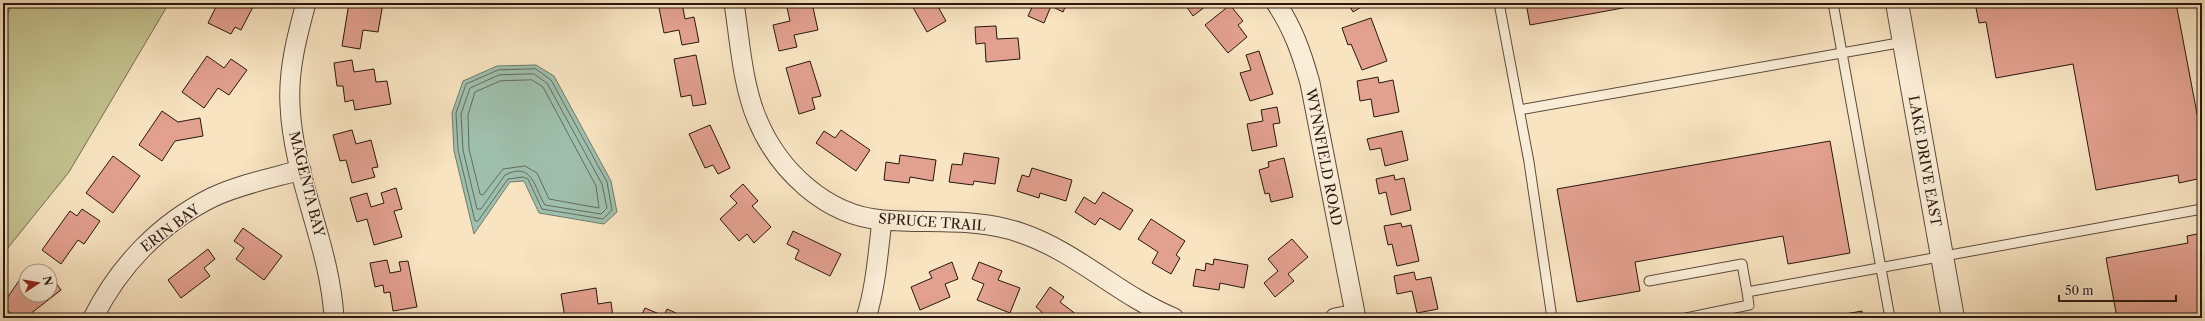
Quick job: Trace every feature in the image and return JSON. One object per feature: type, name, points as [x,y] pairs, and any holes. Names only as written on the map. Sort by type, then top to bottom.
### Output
[{"type":"street","name":"MAGENTA BAY","points":[[306,3],[295,48],[290,91],[294,135],[301,170],[325,255],[333,298],[334,318]]},
{"type":"street","name":"SPRUCE TRAIL","points":[[734,3],[748,88],[756,118],[769,144],[788,169],[808,190],[834,206],[864,217],[882,220],[956,222],[988,225],[1020,232],[1050,245],[1132,298],[1174,318]]},
{"type":"street","name":"WYNNFIELD ROAD","points":[[1276,3],[1285,15],[1300,48],[1310,83],[1355,316]]},
{"type":"street","name":"LAKE DRIVE EAST","points":[[1897,3],[1953,318]]},
{"type":"street","name":"ERIN BAY","points":[[93,318],[106,292],[128,263],[154,237],[182,215],[214,197],[247,184],[301,170]]},
{"type":"street","points":[[866,318],[871,300],[882,220]]},
{"type":"street","points":[[1335,318],[1355,316]]},
{"type":"lane","points":[[1499,3],[1529,162],[1552,318]]},
{"type":"lane","points":[[1833,3],[1890,318]]},
{"type":"lane","points":[[1519,110],[1843,54],[1904,42]]},
{"type":"lane","points":[[1747,292],[1880,269],[2028,240],[2202,209]]},
{"type":"lane","points":[[1649,281],[1742,264],[1749,305],[1686,318]]},
{"type":"green space","points":[[3,3],[169,3],[69,172],[3,254]]},
{"type":"water","points":[[3,3],[12,3],[3,28]]},
{"type":"water","points":[[536,65],[554,76],[611,181],[617,212],[604,224],[539,213],[524,181],[510,182],[474,234],[454,151],[452,113],[463,81],[497,66]]},
{"type":"building","points":[[218,3],[255,3],[241,30],[235,27],[231,34],[208,23]]},
{"type":"building","points":[[349,3],[383,3],[378,32],[363,30],[360,49],[342,46]]},
{"type":"building","points":[[658,3],[682,3],[685,19],[694,17],[699,42],[682,45],[679,30],[664,33]]},
{"type":"building","points":[[786,3],[812,3],[818,30],[794,35],[797,47],[779,51],[773,25],[790,21]]},
{"type":"building","points":[[936,3],[946,21],[927,32],[911,4]]},
{"type":"building","points":[[1034,3],[1067,3],[1063,12],[1051,6],[1044,23],[1028,16]]},
{"type":"building","points":[[1184,3],[1210,3],[1193,16]]},
{"type":"building","points":[[1348,3],[1368,3],[1353,12]]},
{"type":"building","points":[[1526,3],[1650,3],[1530,25]]},
{"type":"building","points":[[1975,3],[2176,3],[2202,140],[2202,178],[2179,183],[2178,175],[2096,190],[2073,64],[1996,78],[1986,22],[1979,23]]},
{"type":"building","points":[[1230,5],[1243,21],[1238,25],[1247,37],[1228,53],[1205,25]]},
{"type":"building","points":[[1371,18],[1387,61],[1362,70],[1351,44],[1348,45],[1342,28]]},
{"type":"building","points":[[996,26],[997,39],[1018,38],[1020,59],[986,62],[985,43],[976,44],[975,27]]},
{"type":"building","points":[[1259,51],[1273,94],[1250,101],[1240,73],[1251,70],[1246,55]]},
{"type":"building","points":[[696,55],[706,104],[693,106],[691,95],[681,97],[674,59]]},
{"type":"building","points":[[207,56],[224,68],[231,59],[247,70],[229,95],[218,88],[204,108],[182,92]]},
{"type":"building","points":[[352,60],[354,72],[374,69],[376,82],[387,81],[391,104],[355,110],[353,100],[345,102],[343,86],[337,86],[334,63]]},
{"type":"building","points":[[810,61],[821,96],[812,98],[815,109],[799,114],[786,68]]},
{"type":"building","points":[[1378,77],[1379,83],[1393,80],[1399,112],[1374,117],[1371,99],[1360,101],[1357,81]]},
{"type":"building","points":[[1277,107],[1280,123],[1273,124],[1277,146],[1252,151],[1247,124],[1263,121],[1261,110]]},
{"type":"building","points":[[162,111],[178,122],[200,118],[203,136],[175,141],[162,161],[139,145]]},
{"type":"building","points":[[710,125],[730,168],[718,174],[713,165],[705,168],[689,134]]},
{"type":"building","points":[[352,130],[356,144],[371,140],[378,167],[372,168],[375,177],[352,183],[346,160],[340,161],[333,135]]},
{"type":"building","points":[[841,130],[870,150],[856,171],[816,143],[824,131],[835,138]]},
{"type":"building","points":[[1402,131],[1408,160],[1385,166],[1381,148],[1370,150],[1367,139]]},
{"type":"building","points":[[1830,141],[1850,253],[1788,264],[1783,236],[1635,262],[1640,291],[1577,302],[1557,189]]},
{"type":"building","points":[[964,153],[999,158],[995,184],[974,181],[973,185],[949,182],[952,164],[962,165]]},
{"type":"building","points":[[900,155],[936,160],[933,181],[910,177],[909,183],[884,180],[886,162],[899,164]]},
{"type":"building","points":[[113,156],[140,176],[113,213],[86,193]]},
{"type":"building","points":[[1284,158],[1293,197],[1271,202],[1269,193],[1265,194],[1259,170],[1269,167],[1268,162]]},
{"type":"building","points":[[1032,168],[1072,180],[1066,201],[1040,193],[1039,198],[1017,191],[1022,175],[1029,177]]},
{"type":"building","points":[[1394,175],[1395,180],[1404,178],[1411,210],[1391,215],[1386,192],[1379,194],[1376,179]]},
{"type":"building","points":[[743,184],[758,201],[752,206],[771,227],[754,243],[747,234],[739,241],[720,219],[737,203],[730,196]]},
{"type":"building","points":[[396,188],[402,209],[394,211],[402,237],[374,245],[367,219],[357,222],[350,198],[367,193],[371,207],[384,203],[381,193]]},
{"type":"building","points":[[1103,192],[1133,210],[1120,230],[1100,218],[1095,225],[1075,212],[1084,197],[1095,204]]},
{"type":"building","points":[[82,209],[100,221],[84,244],[78,240],[61,264],[42,250],[70,211],[77,216]]},
{"type":"building","points":[[1151,219],[1185,241],[1176,255],[1180,258],[1171,274],[1152,263],[1158,252],[1138,239]]},
{"type":"building","points":[[1401,223],[1402,227],[1411,225],[1419,261],[1397,266],[1392,244],[1388,245],[1384,226]]},
{"type":"building","points":[[243,228],[282,256],[264,280],[236,259],[244,248],[234,241]]},
{"type":"building","points":[[793,231],[841,254],[830,276],[795,259],[799,250],[787,244]]},
{"type":"building","points":[[2202,233],[2202,318],[2117,318],[2106,258],[2188,243],[2187,236]]},
{"type":"building","points":[[1292,239],[1308,257],[1288,274],[1294,281],[1275,297],[1264,283],[1278,271],[1268,259]]},
{"type":"building","points":[[208,249],[215,259],[204,268],[210,276],[181,298],[168,280]]},
{"type":"building","points":[[1214,259],[1248,265],[1244,288],[1220,283],[1219,290],[1193,286],[1196,269],[1205,271],[1206,263],[1213,265]]},
{"type":"building","points":[[387,260],[390,273],[401,271],[399,262],[408,261],[417,307],[393,311],[390,292],[384,293],[383,285],[375,287],[370,263]]},
{"type":"building","points":[[952,262],[958,279],[945,284],[950,297],[920,310],[911,287],[932,278],[929,272]]},
{"type":"building","points":[[979,262],[1002,271],[998,280],[1020,288],[1010,313],[977,300],[984,284],[972,279]]},
{"type":"building","points":[[1414,272],[1416,280],[1431,277],[1438,309],[1417,313],[1412,291],[1397,294],[1394,276]]},
{"type":"building","points":[[18,282],[18,303],[44,303],[25,318],[16,318],[3,306]]},
{"type":"building","points":[[1050,287],[1064,297],[1060,302],[1081,318],[1038,318],[1042,312],[1036,307]]},
{"type":"building","points":[[596,288],[598,304],[611,302],[613,318],[590,318],[589,314],[565,318],[561,294]]},
{"type":"building","points":[[645,308],[664,316],[667,309],[676,313],[674,318],[640,318]]},
{"type":"building","points":[[1862,311],[1863,318],[1823,318]]},
{"type":"building","points":[[141,314],[150,318],[140,318]]}]
